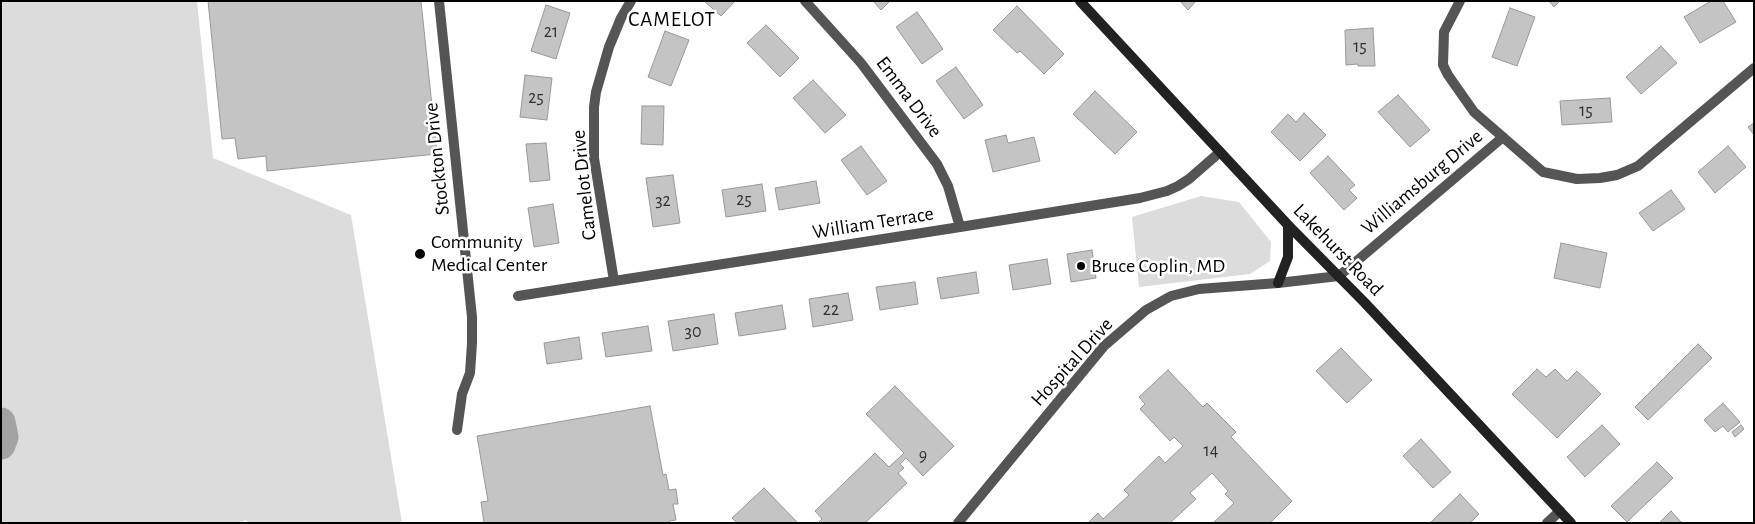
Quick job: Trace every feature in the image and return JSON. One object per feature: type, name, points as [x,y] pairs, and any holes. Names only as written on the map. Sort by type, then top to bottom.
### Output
[{"type":"main road","name":"Lakehurst Road","points":[[1080,1],[1288,226],[1339,276],[1571,523]]},
{"type":"main road","points":[[1278,283],[1288,257],[1288,226]]},
{"type":"street","name":"Stockton Drive","points":[[439,1],[472,317],[470,372],[462,394],[457,430]]},
{"type":"street","name":"Camelot Drive","points":[[614,282],[594,158],[594,107],[596,92],[609,47],[621,18],[631,1]]},
{"type":"street","name":"Emma Drive","points":[[806,1],[866,68],[937,164],[948,186],[960,228]]},
{"type":"street","points":[[1460,1],[1444,32],[1443,65],[1474,112],[1503,137]]},
{"type":"street","name":"Williamsburg Drive","points":[[1339,276],[1503,137],[1543,172],[1577,179],[1618,175],[1638,166],[1754,68]]},
{"type":"street","name":"William Terrace","points":[[518,296],[960,228],[1156,194],[1178,186],[1189,179],[1220,152]]},
{"type":"street","name":"Hospital Drive","points":[[958,523],[1104,346],[1146,310],[1171,296],[1200,289],[1339,276]]},
{"type":"street","points":[[1548,523],[1560,511]]},
{"type":"shaded area","points":[[1,1],[197,1],[213,158],[351,215],[402,523],[249,523],[245,520],[241,523],[1,523]]},
{"type":"shaded area","points":[[1201,196],[1239,202],[1271,242],[1270,261],[1250,274],[1139,287],[1132,217]]},
{"type":"building","points":[[208,1],[421,1],[437,154],[267,171],[266,156],[238,159],[235,138],[222,139]]},
{"type":"building","points":[[704,1],[735,1],[721,16]]},
{"type":"building","points":[[873,1],[890,1],[881,10]]},
{"type":"building","points":[[1180,1],[1196,1],[1188,10]]},
{"type":"building","points":[[1549,1],[1560,1],[1554,7]]},
{"type":"building","points":[[1711,1],[1723,1],[1736,22],[1700,43],[1684,17]]},
{"type":"building","points":[[546,5],[570,13],[556,59],[531,51]]},
{"type":"building","points":[[1017,6],[1064,54],[1044,74],[1020,51],[1017,53],[993,30]]},
{"type":"building","points":[[1510,8],[1535,17],[1517,66],[1492,57]]},
{"type":"building","points":[[917,12],[943,49],[922,64],[896,27]]},
{"type":"building","points":[[766,25],[799,58],[780,77],[747,43]]},
{"type":"building","points":[[1373,28],[1375,66],[1346,65],[1345,30]]},
{"type":"building","points":[[665,31],[689,40],[671,86],[648,77]]},
{"type":"building","points":[[1661,46],[1677,63],[1641,94],[1626,77]]},
{"type":"building","points":[[956,67],[983,105],[964,119],[936,81]]},
{"type":"building","points":[[525,75],[552,78],[547,120],[520,117]]},
{"type":"building","points":[[813,80],[846,115],[825,133],[793,98]]},
{"type":"building","points":[[1095,91],[1137,132],[1115,154],[1073,114]]},
{"type":"building","points":[[1398,95],[1430,130],[1410,147],[1378,112]]},
{"type":"building","points":[[1610,98],[1612,122],[1562,125],[1560,101]]},
{"type":"building","points":[[642,106],[664,106],[663,145],[641,144]]},
{"type":"building","points":[[1304,113],[1326,135],[1300,161],[1271,132],[1288,114],[1296,122]]},
{"type":"building","points":[[1754,123],[1754,135],[1748,127]]},
{"type":"building","points":[[1006,135],[1008,143],[1034,137],[1040,161],[993,172],[985,140]]},
{"type":"building","points":[[546,143],[550,180],[530,182],[526,144]]},
{"type":"building","points":[[861,146],[887,181],[867,195],[841,160]]},
{"type":"building","points":[[1728,146],[1746,167],[1715,193],[1698,172]]},
{"type":"building","points":[[1328,156],[1355,185],[1349,190],[1357,198],[1344,210],[1310,173]]},
{"type":"building","points":[[673,175],[680,223],[653,227],[646,178]]},
{"type":"building","points":[[816,181],[820,203],[779,210],[775,188]]},
{"type":"building","points":[[762,184],[766,211],[726,217],[722,190]]},
{"type":"building","points":[[1671,190],[1685,209],[1653,231],[1639,213]]},
{"type":"building","points":[[553,204],[559,243],[534,247],[528,208]]},
{"type":"building","points":[[1561,243],[1607,253],[1600,288],[1554,278]]},
{"type":"building","name":"Bruce Coplin, MD","points":[[1092,250],[1096,278],[1071,282],[1067,254]]},
{"type":"building","points":[[1047,259],[1051,284],[1013,290],[1009,265]]},
{"type":"building","points":[[976,272],[979,293],[941,299],[937,278]]},
{"type":"building","points":[[915,282],[918,304],[880,310],[876,287]]},
{"type":"building","points":[[848,293],[853,320],[813,327],[809,299]]},
{"type":"building","points":[[782,305],[786,329],[739,336],[735,313]]},
{"type":"building","points":[[714,314],[718,344],[673,351],[668,321]]},
{"type":"building","points":[[648,326],[652,351],[606,357],[602,333]]},
{"type":"building","points":[[579,337],[582,359],[547,364],[544,343]]},
{"type":"building","points":[[1698,344],[1712,358],[1648,420],[1635,407]]},
{"type":"building","points":[[1341,348],[1372,380],[1347,403],[1316,371]]},
{"type":"building","points":[[1537,369],[1546,377],[1555,369],[1567,381],[1577,371],[1601,394],[1557,438],[1512,394]]},
{"type":"building","points":[[1168,370],[1203,407],[1207,403],[1236,432],[1231,437],[1292,501],[1270,523],[1213,523],[1234,503],[1225,494],[1228,491],[1212,473],[1190,493],[1196,499],[1170,523],[1088,523],[1098,513],[1103,519],[1129,495],[1124,490],[1159,456],[1165,463],[1183,446],[1174,437],[1170,441],[1140,409],[1145,404],[1139,397]]},
{"type":"building","points":[[895,386],[954,446],[923,476],[906,458],[900,464],[904,468],[898,473],[907,483],[865,523],[818,523],[822,519],[815,511],[875,453],[889,467],[904,453],[866,414]]},
{"type":"building","points":[[1723,403],[1740,422],[1728,432],[1723,426],[1715,432],[1704,420]]},
{"type":"building","points":[[650,406],[663,475],[666,474],[669,490],[676,489],[678,504],[673,504],[676,520],[669,521],[670,523],[484,523],[481,502],[488,501],[477,436]]},
{"type":"building","points":[[1602,425],[1620,444],[1585,477],[1567,457]]},
{"type":"building","points":[[1741,425],[1744,429],[1735,437],[1732,432]]},
{"type":"building","points":[[1421,439],[1451,472],[1433,488],[1403,456]]},
{"type":"building","points":[[1657,462],[1673,478],[1627,522],[1611,506]]},
{"type":"building","points":[[764,488],[798,523],[737,523],[732,518]]},
{"type":"building","points":[[1460,494],[1479,514],[1470,523],[1430,523]]},
{"type":"building","points":[[1671,511],[1682,523],[1659,523]]},
{"type":"waterway","points":[[1,422],[4,437],[1,445]]},
{"type":"place","name":"Community Medical Center","points":[[420,254]]},
{"type":"place","name":"Bruce Coplin, MD","points":[[1081,266]]},
{"type":"district","name":"CAMELOT","points":[[672,20]]}]
